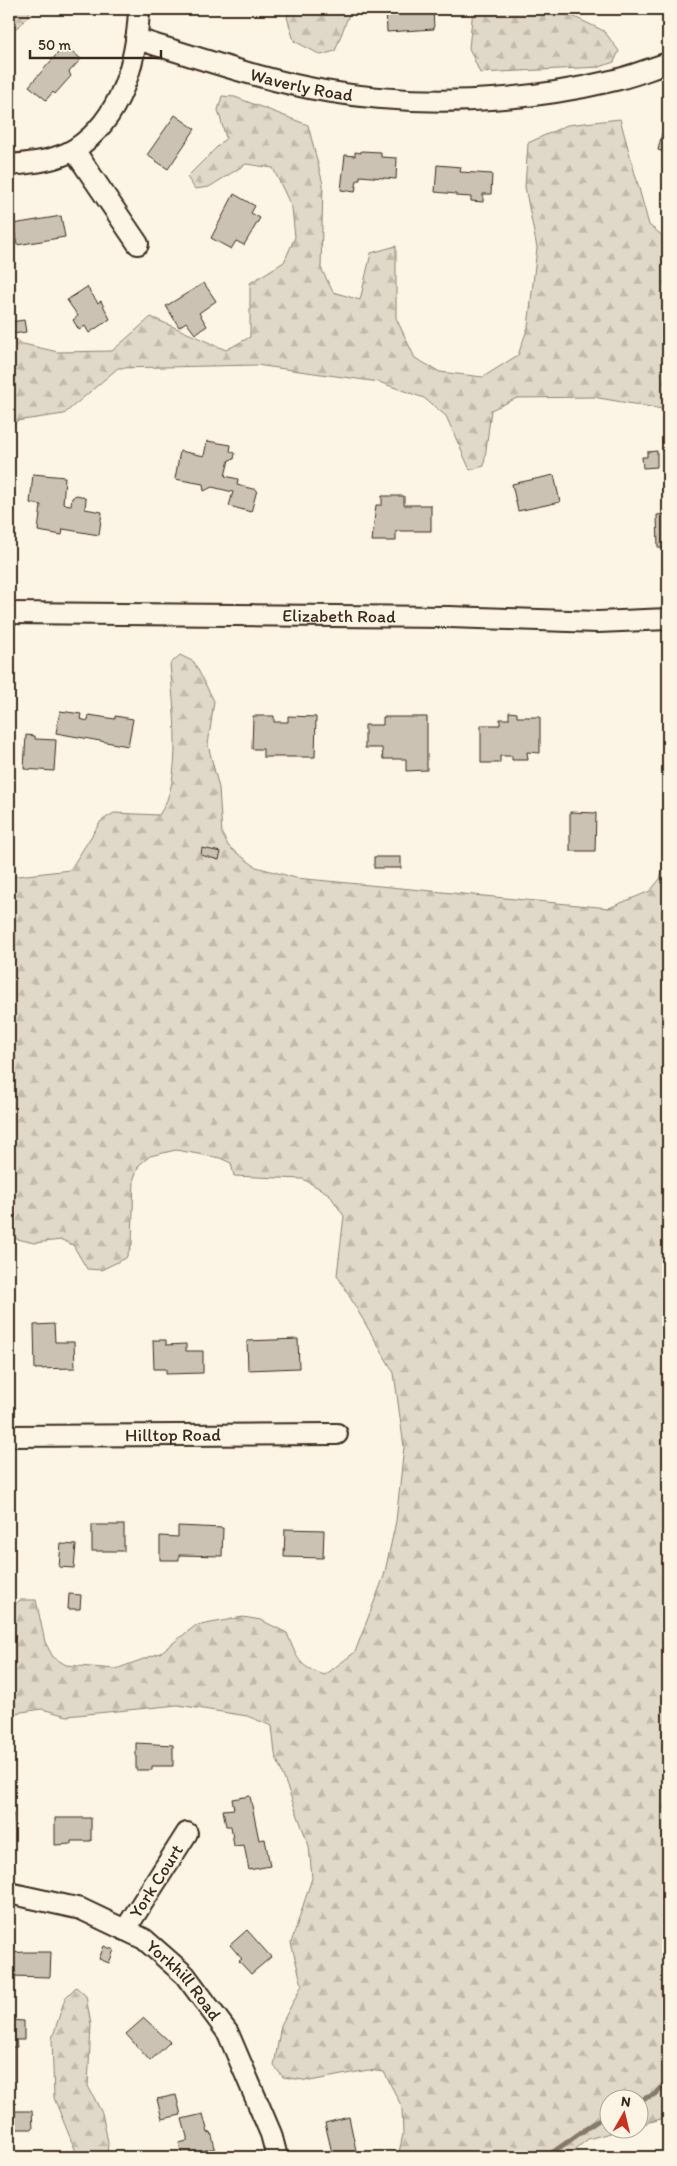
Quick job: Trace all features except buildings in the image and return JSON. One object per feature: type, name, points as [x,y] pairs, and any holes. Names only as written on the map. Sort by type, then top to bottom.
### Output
[{"type":"street","points":[[9,165],[38,162],[74,150],[100,129],[121,94],[133,61],[139,9]]},
{"type":"street","name":"Waverly Road","points":[[136,39],[268,78],[324,91],[381,97],[439,100],[523,96],[611,81],[668,63]]},
{"type":"street","points":[[74,150],[138,244]]},
{"type":"street","name":"Elizabeth Road","points":[[9,613],[449,617],[598,622],[668,620]]},
{"type":"street","name":"Hilltop Road","points":[[9,1436],[337,1434]]},
{"type":"street","name":"York Court","points":[[125,1930],[187,1833]]},
{"type":"street","name":"Yorkhill Road","points":[[9,1893],[82,1909],[144,1939],[185,1975],[228,2033],[271,2134],[277,2157]]},
{"type":"green space","points":[[9,9],[31,9],[23,23],[9,31]]},
{"type":"green space","points":[[290,9],[351,9],[335,51],[321,55],[294,41],[287,17]]},
{"type":"green space","points":[[473,9],[565,9],[568,14],[604,31],[619,51],[614,62],[600,67],[480,73],[469,48]]},
{"type":"green space","points":[[222,96],[235,97],[308,125],[323,184],[321,268],[333,292],[360,300],[371,253],[396,246],[396,318],[415,358],[440,372],[483,377],[518,355],[528,327],[537,248],[525,187],[528,143],[567,125],[620,119],[649,225],[668,240],[668,410],[593,397],[517,398],[491,410],[484,466],[470,470],[446,416],[424,398],[379,382],[256,365],[118,368],[64,414],[16,421],[9,438],[9,332],[19,343],[58,352],[112,351],[151,317],[226,350],[250,337],[250,283],[284,262],[295,237],[292,208],[273,168],[246,164],[209,187],[195,189],[187,177],[226,138],[218,110]]},
{"type":"green space","points":[[180,655],[194,662],[214,701],[208,745],[219,788],[222,834],[229,847],[256,867],[296,878],[609,908],[650,891],[660,879],[668,849],[668,2117],[650,2122],[650,2088],[600,2088],[600,2136],[588,2139],[566,2157],[398,2157],[403,2134],[402,2107],[384,2072],[368,2070],[310,2081],[283,2077],[274,2066],[281,2025],[302,1985],[291,1943],[312,1878],[309,1846],[275,1754],[272,1726],[247,1716],[178,1705],[67,1716],[42,1709],[15,1713],[9,1718],[9,1610],[20,1600],[36,1600],[45,1642],[53,1657],[66,1665],[116,1669],[160,1653],[195,1626],[243,1617],[261,1620],[287,1633],[296,1655],[304,1665],[325,1675],[355,1652],[384,1576],[396,1521],[404,1447],[394,1373],[337,1275],[344,1216],[329,1194],[303,1179],[234,1176],[231,1163],[220,1158],[176,1150],[150,1156],[139,1165],[134,1178],[132,1244],[126,1258],[101,1270],[87,1269],[73,1245],[62,1240],[34,1243],[9,1237],[9,877],[70,870],[101,821],[114,813],[159,815],[167,800],[172,783],[174,763],[175,742],[170,664]]},
{"type":"green space","points":[[76,1987],[86,1996],[91,2025],[88,2086],[102,2113],[108,2142],[107,2157],[78,2157],[54,2098],[52,2039],[65,1998]]},
{"type":"waterway","points":[[665,945],[668,954]]},
{"type":"waterway","points":[[650,2096],[656,2094],[668,2079]]},
{"type":"waterway","points":[[546,2157],[600,2119]]}]
